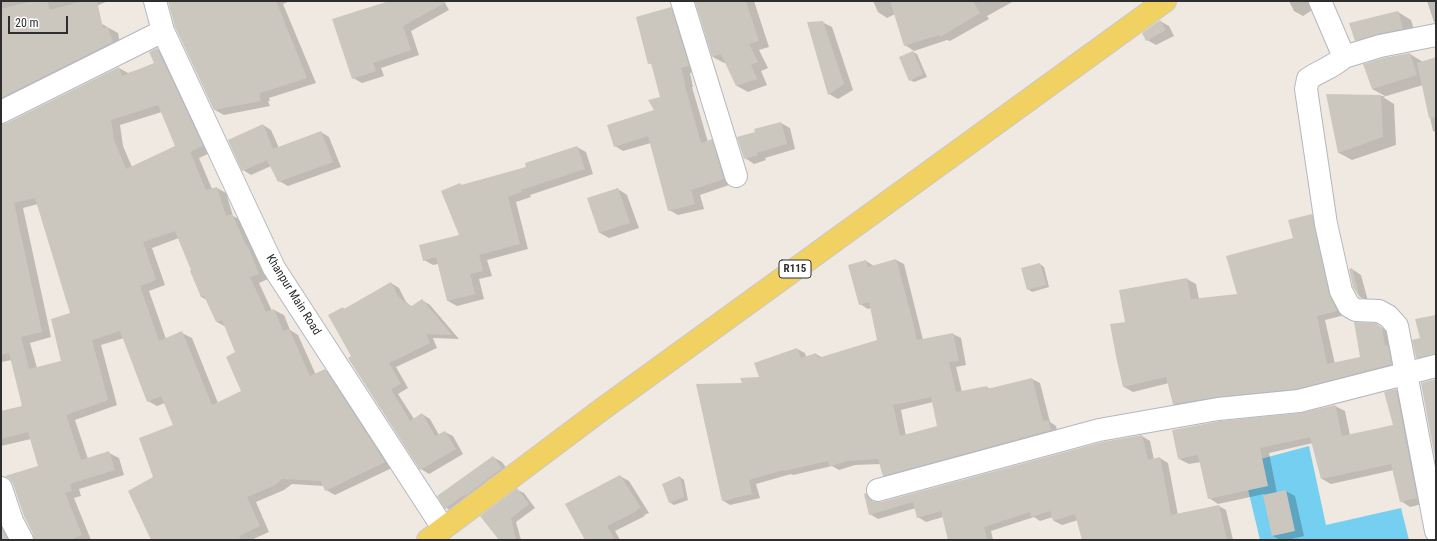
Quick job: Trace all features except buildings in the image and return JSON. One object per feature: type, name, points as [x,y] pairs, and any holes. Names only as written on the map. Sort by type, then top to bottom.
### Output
[{"type":"main road","name":"R115","points":[[436,534],[607,406],[1165,1]]},
{"type":"street","name":"Khanpur Main Road","points":[[155,1],[163,31],[274,268],[436,534]]},
{"type":"street","points":[[682,1],[736,176]]},
{"type":"street","points":[[1320,1],[1344,58]]},
{"type":"street","points":[[1,112],[163,31]]},
{"type":"street","points":[[1436,34],[1380,46],[1344,58],[1335,65],[1318,72],[1308,79],[1306,89],[1326,224],[1341,291],[1349,306],[1356,310],[1379,311],[1388,316],[1397,326],[1436,531]]},
{"type":"street","points":[[878,490],[1099,430],[1218,409],[1299,401],[1436,366]]},
{"type":"street","points":[[1,488],[12,521],[22,540]]},
{"type":"water","points":[[1309,446],[1326,525],[1401,508],[1409,540],[1260,540],[1242,464]]}]
